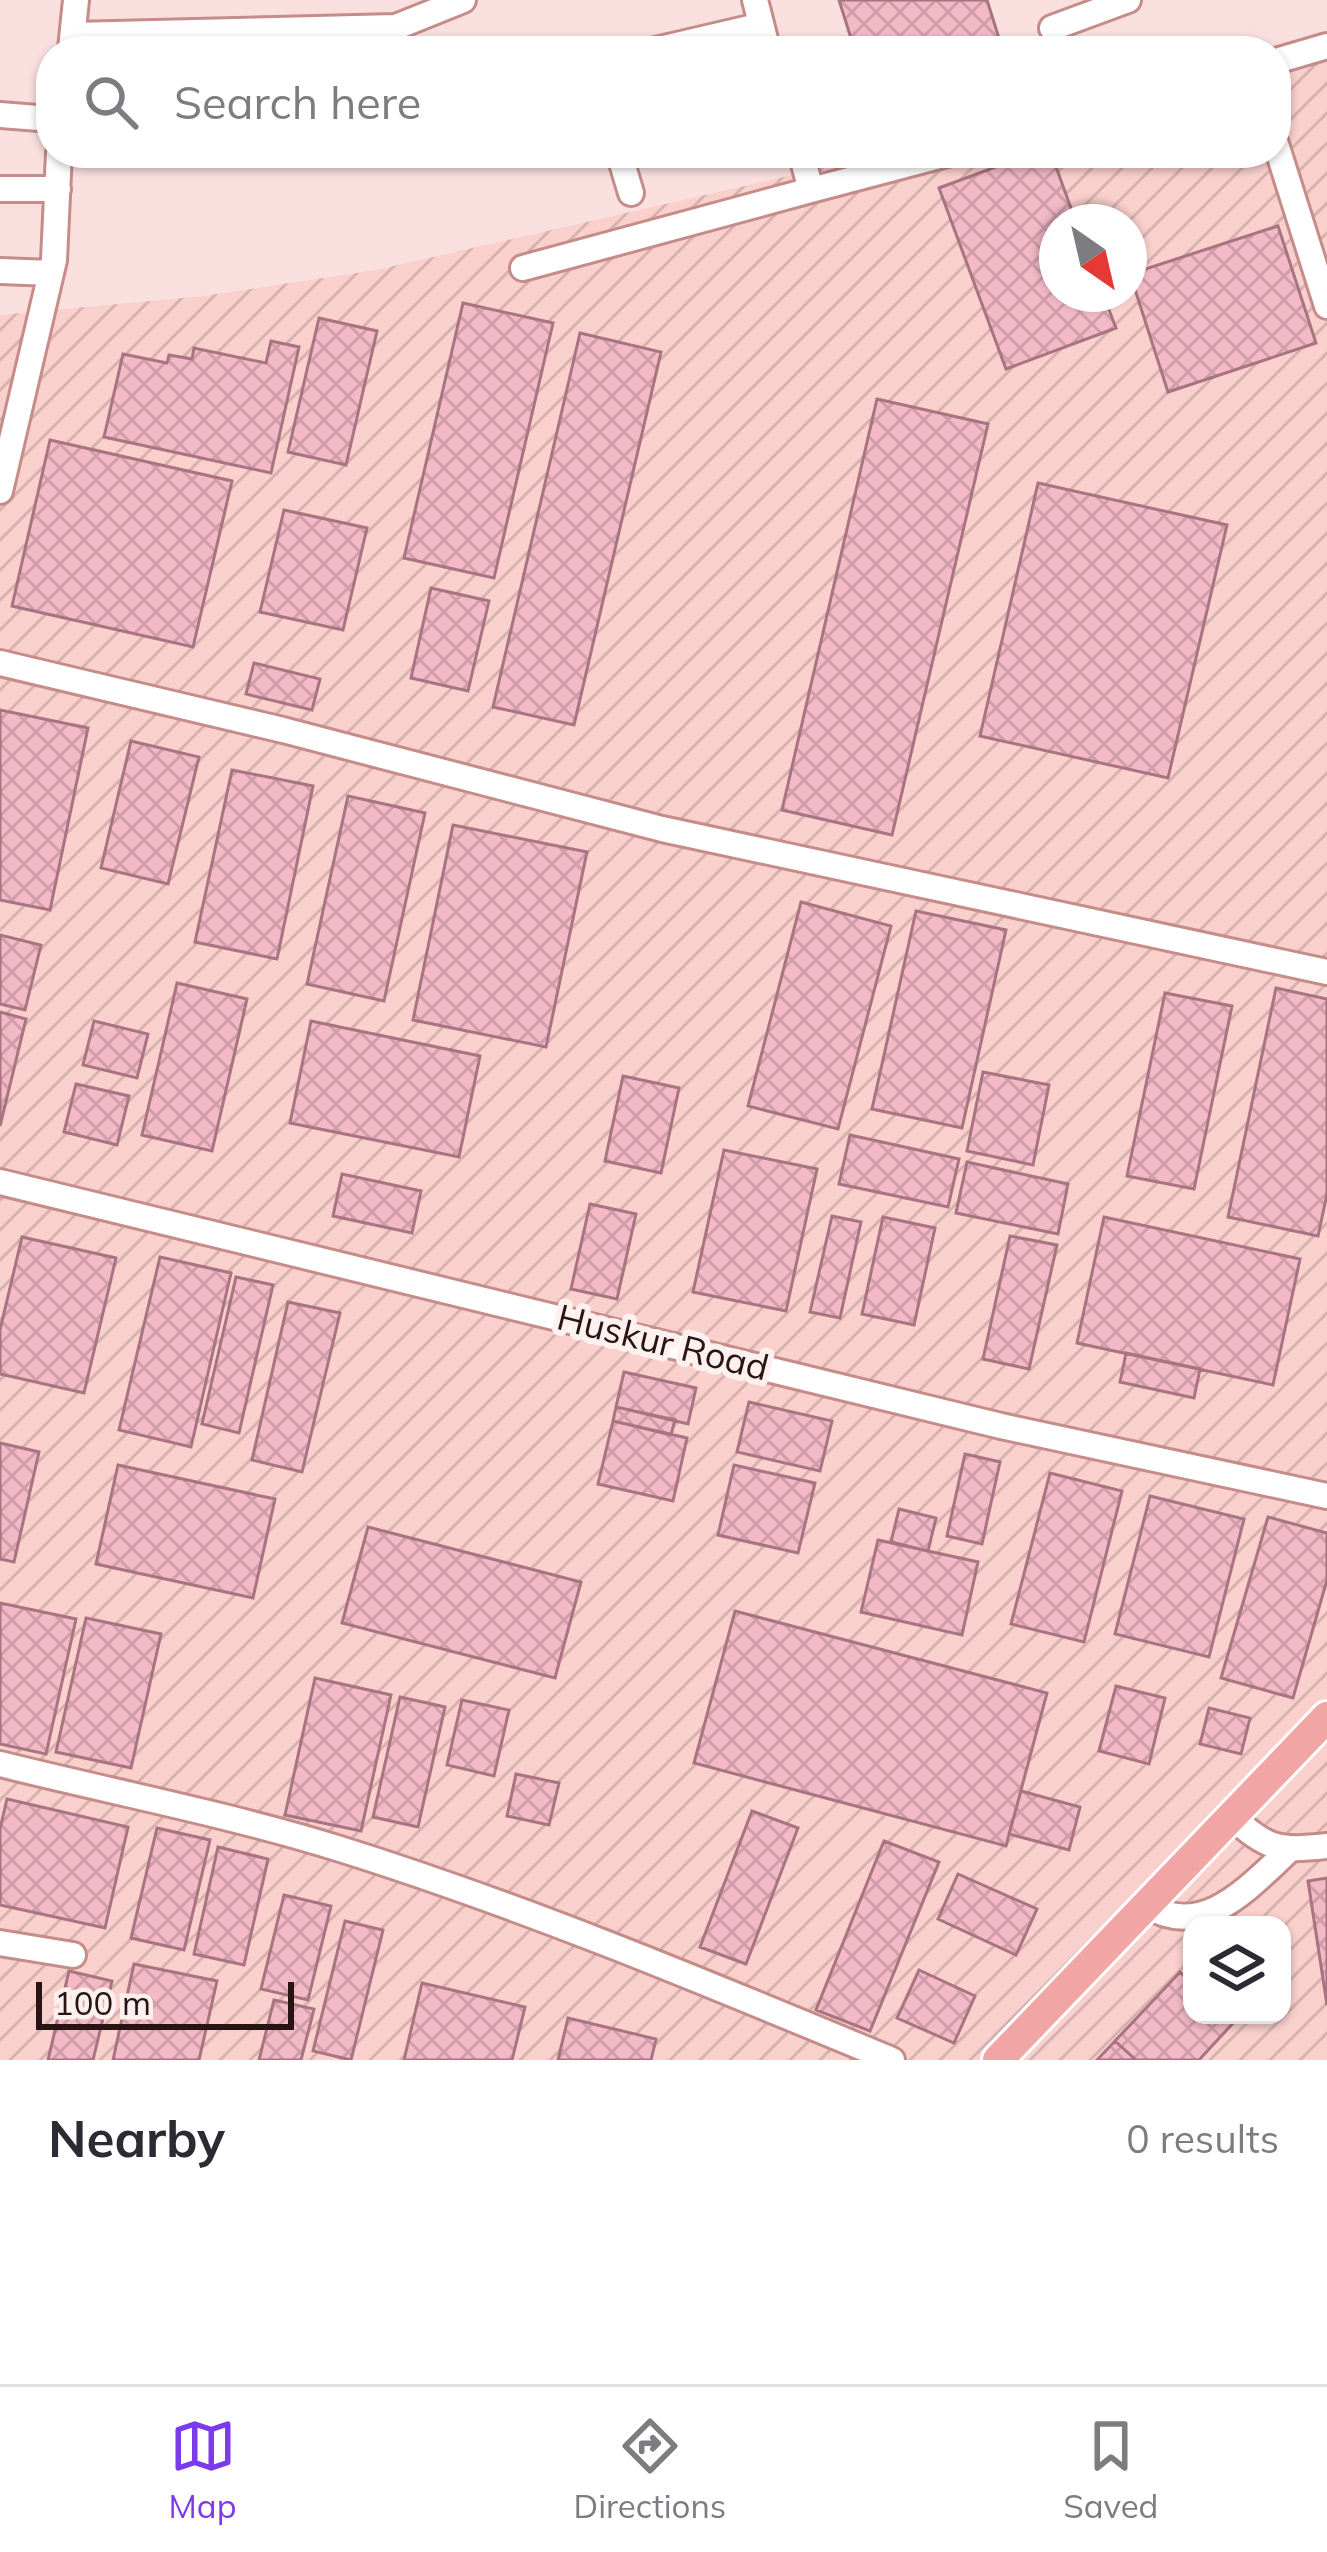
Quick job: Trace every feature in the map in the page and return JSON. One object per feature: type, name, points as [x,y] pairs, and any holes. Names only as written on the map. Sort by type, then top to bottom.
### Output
[{"type":"main road","points":[[998,2060],[1327,1717]]},
{"type":"street","points":[[73,36],[76,0]]},
{"type":"street","points":[[214,36],[396,27],[463,0]]},
{"type":"street","points":[[1052,28],[1128,0]]},
{"type":"street","points":[[692,36],[756,13]]},
{"type":"street","points":[[1291,57],[1327,46]]},
{"type":"street","points":[[0,115],[36,118]]},
{"type":"street","points":[[0,491],[51,273],[59,168]]},
{"type":"street","points":[[623,168],[631,194]]},
{"type":"street","points":[[805,168],[811,190]]},
{"type":"street","points":[[523,268],[894,168]]},
{"type":"street","points":[[1284,168],[1327,306]]},
{"type":"street","points":[[0,189],[58,189]]},
{"type":"street","points":[[0,271],[51,273]]},
{"type":"street","points":[[0,663],[283,730],[662,829],[1327,972]]},
{"type":"street","name":"Huskur Road","points":[[0,1182],[1001,1426],[1327,1496]]},
{"type":"street","points":[[0,1764],[330,1846],[429,1878],[686,1974],[892,2060]]},
{"type":"street","points":[[1231,1816],[1259,1841],[1287,1852],[1327,1846]]},
{"type":"street","points":[[1146,1905],[1167,1918],[1189,1919],[1221,1908],[1287,1852]]},
{"type":"street","points":[[0,1942],[73,1955]]},
{"type":"shaded area","points":[[1327,32],[1327,2060],[0,2060],[0,315],[204,296],[376,270],[823,168],[1291,168],[1291,42]]},
{"type":"building","points":[[839,0],[987,0],[998,36],[850,36]]},
{"type":"building","points":[[993,168],[1056,168],[1069,204],[1039,204],[1039,312],[1110,312],[1116,328],[1006,369],[939,188]]},
{"type":"building","points":[[1278,226],[1316,343],[1168,392],[1142,312],[1147,312],[1147,268]]},
{"type":"building","points":[[463,303],[553,323],[494,578],[404,558]]},
{"type":"building","points":[[319,318],[377,331],[346,465],[288,452]]},
{"type":"building","points":[[580,333],[661,352],[574,725],[493,707]]},
{"type":"building","points":[[271,341],[299,347],[271,473],[104,437],[123,354],[167,363],[169,355],[192,359],[194,348],[266,363]]},
{"type":"building","points":[[877,399],[988,424],[892,835],[782,810]]},
{"type":"building","points":[[50,440],[232,481],[193,647],[12,606]]},
{"type":"building","points":[[1038,483],[1227,525],[1168,778],[980,736]]},
{"type":"building","points":[[284,510],[367,528],[343,630],[260,612]]},
{"type":"building","points":[[431,588],[489,601],[468,691],[411,678]]},
{"type":"building","points":[[254,663],[320,679],[312,710],[246,694]]},
{"type":"building","points":[[0,710],[88,728],[50,910],[0,900]]},
{"type":"building","points":[[131,741],[199,757],[168,884],[101,868]]},
{"type":"building","points":[[232,770],[313,786],[277,959],[195,942]]},
{"type":"building","points":[[348,796],[425,813],[384,1001],[307,984]]},
{"type":"building","points":[[453,825],[587,852],[546,1047],[413,1020]]},
{"type":"building","points":[[801,902],[891,926],[838,1129],[748,1106]]},
{"type":"building","points":[[916,911],[1006,930],[962,1128],[872,1109]]},
{"type":"building","points":[[0,935],[41,945],[25,1010],[0,1004]]},
{"type":"building","points":[[177,983],[247,999],[212,1151],[142,1135]]},
{"type":"building","points":[[1276,988],[1327,999],[1327,1194],[1318,1236],[1228,1217]]},
{"type":"building","points":[[1165,993],[1232,1006],[1194,1189],[1127,1176]]},
{"type":"building","points":[[0,1012],[26,1019],[0,1126]]},
{"type":"building","points":[[94,1021],[148,1034],[137,1078],[83,1065]]},
{"type":"building","points":[[311,1021],[480,1056],[459,1157],[290,1123]]},
{"type":"building","points":[[983,1072],[1049,1085],[1033,1165],[967,1151]]},
{"type":"building","points":[[623,1076],[679,1088],[661,1173],[605,1161]]},
{"type":"building","points":[[76,1084],[129,1096],[117,1145],[64,1132]]},
{"type":"building","points":[[850,1135],[959,1159],[948,1207],[839,1184]]},
{"type":"building","points":[[724,1150],[817,1169],[786,1311],[693,1292]]},
{"type":"building","points":[[967,1162],[1068,1184],[1058,1234],[956,1213]]},
{"type":"building","points":[[342,1174],[421,1191],[412,1233],[333,1216]]},
{"type":"building","points":[[590,1204],[636,1214],[617,1299],[571,1289]]},
{"type":"building","points":[[832,1216],[861,1222],[840,1318],[810,1312]]},
{"type":"building","points":[[883,1217],[935,1228],[914,1325],[862,1314]]},
{"type":"building","points":[[1104,1217],[1300,1259],[1273,1385],[1077,1343]]},
{"type":"building","points":[[1010,1236],[1057,1245],[1029,1369],[983,1359]]},
{"type":"building","points":[[22,1237],[116,1258],[84,1393],[0,1374],[0,1330]]},
{"type":"building","points":[[160,1257],[231,1273],[191,1447],[119,1430]]},
{"type":"building","points":[[236,1277],[273,1285],[239,1433],[202,1424]]},
{"type":"building","points":[[288,1302],[340,1313],[302,1472],[252,1460]]},
{"type":"building","points":[[1126,1353],[1200,1369],[1194,1398],[1120,1382]]},
{"type":"building","points":[[624,1372],[696,1388],[688,1424],[616,1407]]},
{"type":"building","points":[[749,1402],[832,1421],[820,1471],[737,1452]]},
{"type":"building","points":[[616,1407],[675,1420],[671,1435],[613,1421]]},
{"type":"building","points":[[613,1421],[687,1438],[673,1501],[598,1484]]},
{"type":"building","points":[[0,1443],[39,1452],[14,1562],[0,1559]]},
{"type":"building","points":[[965,1454],[1000,1462],[982,1544],[947,1536]]},
{"type":"building","points":[[118,1465],[275,1499],[253,1598],[96,1564]]},
{"type":"building","points":[[734,1465],[815,1483],[798,1553],[718,1535]]},
{"type":"building","points":[[1050,1473],[1122,1491],[1084,1642],[1011,1624]]},
{"type":"building","points":[[1150,1496],[1244,1519],[1209,1657],[1115,1634]]},
{"type":"building","points":[[899,1509],[936,1518],[928,1551],[891,1542]]},
{"type":"building","points":[[1268,1517],[1327,1533],[1327,1580],[1293,1698],[1221,1678]]},
{"type":"building","points":[[368,1527],[581,1582],[555,1678],[342,1623]]},
{"type":"building","points":[[878,1540],[978,1562],[962,1635],[861,1612]]},
{"type":"building","points":[[0,1603],[76,1619],[46,1754],[0,1744]]},
{"type":"building","points":[[735,1611],[1047,1693],[1006,1846],[694,1763]]},
{"type":"building","points":[[86,1618],[161,1634],[131,1768],[56,1752]]},
{"type":"building","points":[[315,1678],[391,1695],[361,1831],[285,1815]]},
{"type":"building","points":[[1116,1686],[1165,1698],[1149,1764],[1099,1751]]},
{"type":"building","points":[[400,1697],[445,1707],[418,1827],[373,1817]]},
{"type":"building","points":[[462,1700],[509,1710],[494,1776],[447,1765]]},
{"type":"building","points":[[1209,1708],[1250,1718],[1241,1754],[1200,1744]]},
{"type":"building","points":[[516,1774],[559,1783],[549,1825],[507,1816]]},
{"type":"building","points":[[1021,1791],[1080,1807],[1069,1850],[1009,1834]]},
{"type":"building","points":[[7,1799],[128,1827],[105,1928],[0,1905],[0,1829]]},
{"type":"building","points":[[752,1811],[798,1828],[746,1964],[700,1947]]},
{"type":"building","points":[[157,1828],[210,1840],[184,1950],[131,1938]]},
{"type":"building","points":[[884,1841],[939,1862],[870,2031],[816,2010]]},
{"type":"building","points":[[218,1847],[268,1859],[244,1965],[194,1954]]},
{"type":"building","points":[[958,1874],[1037,1909],[1016,1955],[938,1919]]},
{"type":"building","points":[[1327,1878],[1327,2005],[1308,1881]]},
{"type":"building","points":[[284,1895],[331,1906],[308,2000],[261,1989]]},
{"type":"building","points":[[345,1921],[383,1930],[351,2060],[313,2051]]},
{"type":"building","points":[[134,1964],[217,1981],[199,2060],[113,2060]]},
{"type":"building","points":[[919,1970],[975,1996],[954,2043],[897,2018]]},
{"type":"building","points":[[69,1971],[112,1981],[93,2060],[48,2060]]},
{"type":"building","points":[[1180,1972],[1183,2024],[1232,2024],[1199,2060],[1136,2060],[1115,2041]]},
{"type":"building","points":[[422,1983],[525,2007],[512,2060],[404,2060]]},
{"type":"building","points":[[274,2000],[314,2009],[301,2060],[259,2060]]},
{"type":"building","points":[[568,2018],[656,2039],[651,2060],[558,2060]]},
{"type":"building","points":[[1115,2041],[1136,2060],[1097,2060]]}]
